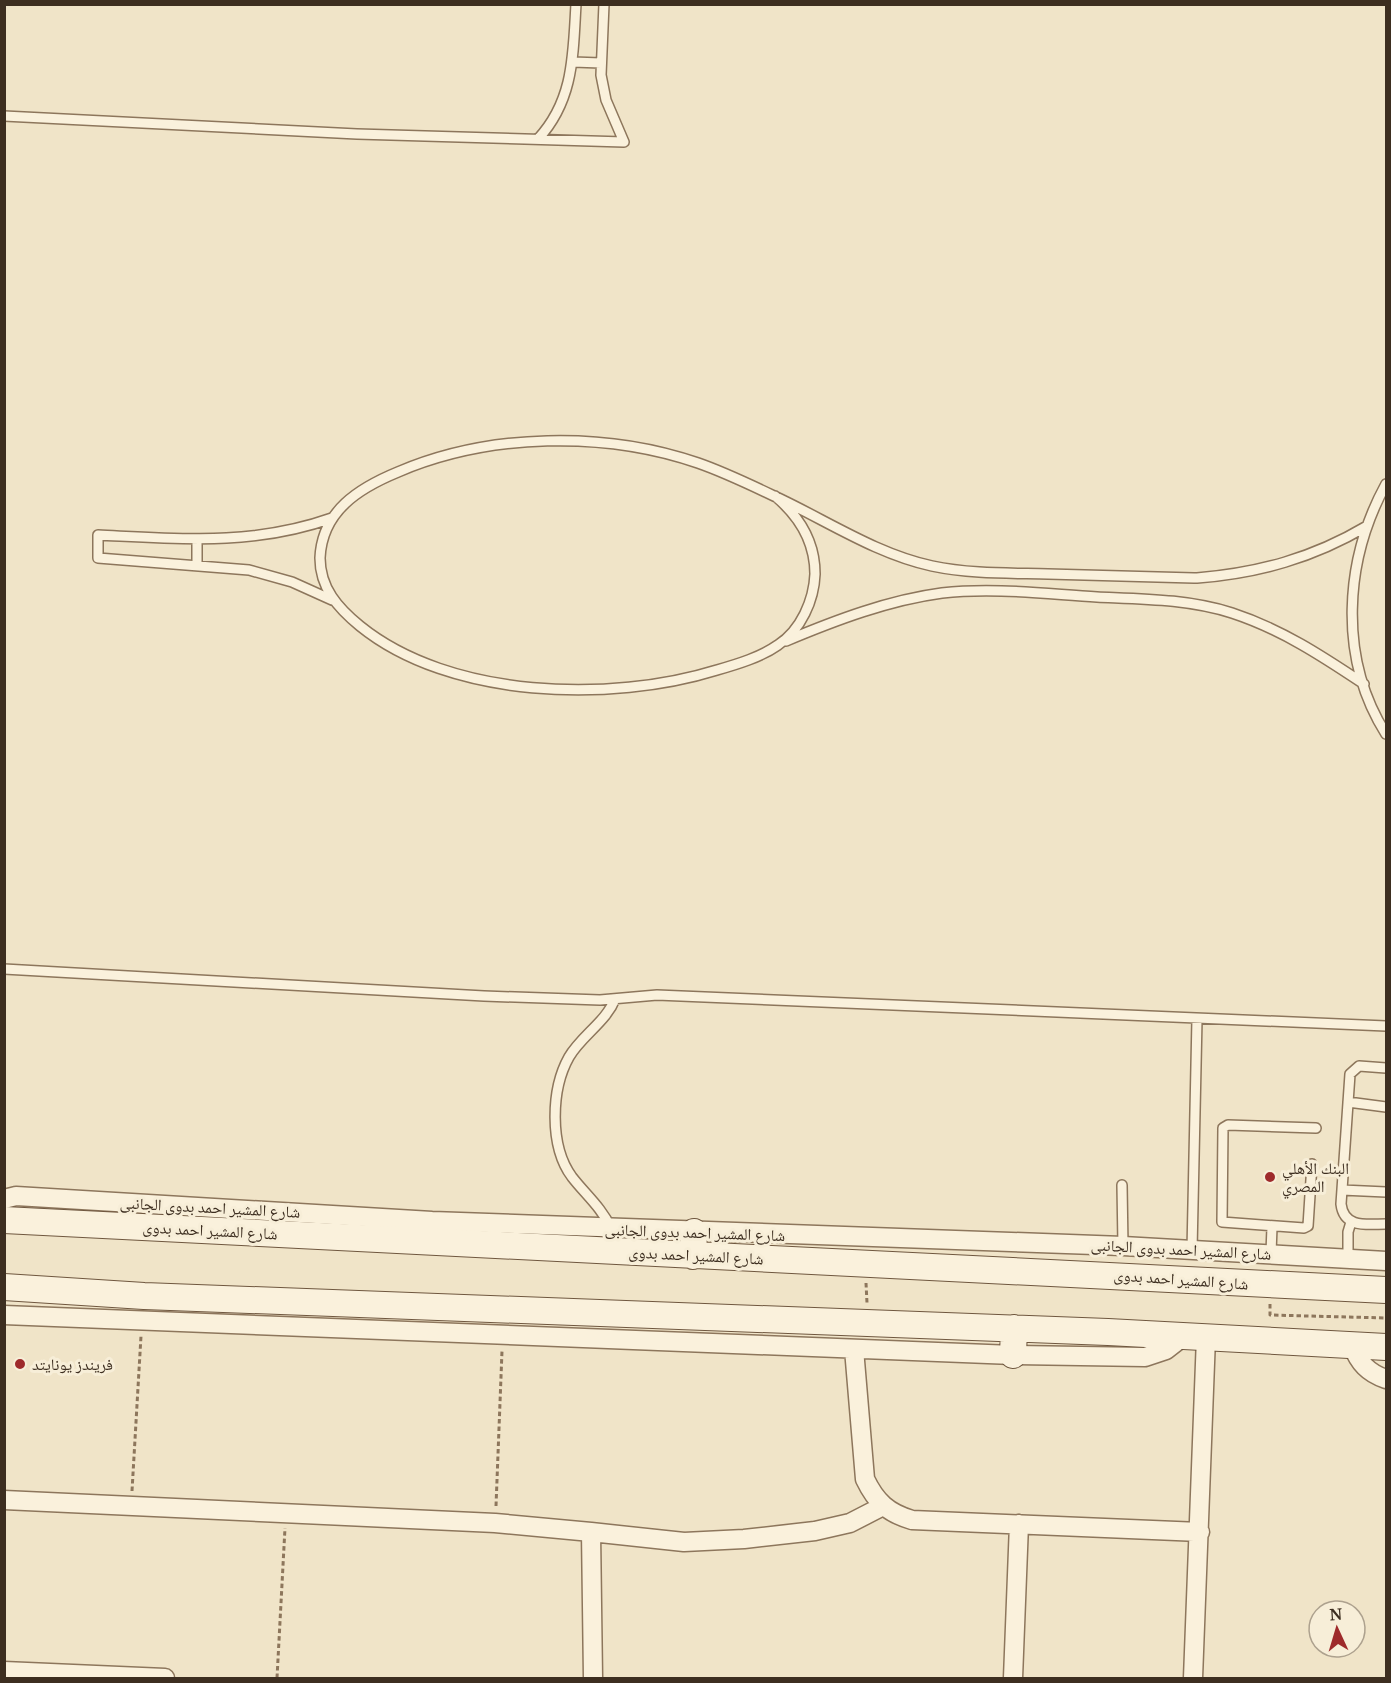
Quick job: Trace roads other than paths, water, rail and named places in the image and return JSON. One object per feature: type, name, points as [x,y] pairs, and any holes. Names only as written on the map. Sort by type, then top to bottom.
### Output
[{"type":"street","name":"شارع المشير احمد بدوى الجانبى","points":[[4,1199],[16,1196],[611,1228],[694,1244],[1123,1246],[1386,1261]]},
{"type":"street","name":"شارع المشير احمد بدوى","points":[[4,1220],[694,1244],[1109,1274],[1386,1289]]},
{"type":"street","points":[[4,1287],[144,1296],[1014,1328],[1386,1347]]},
{"type":"street","points":[[4,1315],[1013,1355],[1145,1356],[1166,1350],[1195,1336]]},
{"type":"street","points":[[1013,1355],[1014,1328]]},
{"type":"street","points":[[1193,1678],[1200,1532],[1195,1336]]},
{"type":"street","points":[[1353,1345],[1357,1360],[1365,1368],[1386,1379]]},
{"type":"street","points":[[854,1349],[865,1479],[872,1494],[896,1515],[912,1520],[1200,1532]]},
{"type":"street","points":[[4,1500],[495,1523],[684,1542],[744,1539],[815,1531],[850,1523],[883,1506]]},
{"type":"street","points":[[1013,1678],[1019,1524]]},
{"type":"street","points":[[591,1532],[593,1678]]},
{"type":"street","points":[[4,1671],[96,1677],[165,1678]]},
{"type":"lane","points":[[538,139],[563,104],[573,62],[576,4]]},
{"type":"lane","points":[[4,116],[357,134],[624,142],[604,94],[601,63],[604,4]]},
{"type":"lane","points":[[573,62],[601,63]]},
{"type":"lane","points":[[1364,684],[1301,643],[1254,621],[1205,607],[1157,600],[986,591],[943,593],[854,615],[727,668],[667,683],[603,690],[543,689],[487,680],[420,661],[382,642],[334,601],[327,591],[321,567],[322,542],[332,518],[349,497],[413,465],[460,452],[536,442],[594,442],[649,450],[701,464],[775,496],[886,551],[928,565],[971,572],[1197,578],[1222,576],[1298,559],[1367,526]]},
{"type":"lane","points":[[1386,484],[1367,526],[1355,570],[1352,605],[1354,639],[1364,684],[1386,734]]},
{"type":"lane","points":[[775,496],[804,528],[814,555],[815,569],[811,598],[806,611],[799,624],[779,645]]},
{"type":"lane","points":[[332,518],[265,536],[197,539],[98,535],[98,558],[271,575],[334,601]]},
{"type":"lane","points":[[197,539],[197,566]]},
{"type":"lane","points":[[4,969],[484,996],[615,999],[657,995],[1386,1026]]},
{"type":"lane","points":[[611,1228],[601,1209],[572,1177],[561,1156],[556,1132],[557,1098],[561,1075],[571,1053],[608,1012],[615,999]]},
{"type":"lane","points":[[1192,1250],[1197,1019]]},
{"type":"lane","points":[[1351,1222],[1342,1209],[1350,1074],[1355,1068],[1363,1065],[1386,1068]]},
{"type":"lane","points":[[1348,1102],[1386,1107]]},
{"type":"lane","points":[[1312,1164],[1308,1226],[1299,1229],[1222,1222],[1223,1128],[1228,1125],[1316,1128]]},
{"type":"lane","points":[[1342,1190],[1386,1192],[1386,1184]]},
{"type":"lane","points":[[1122,1185],[1123,1246]]},
{"type":"lane","points":[[1351,1222],[1386,1224]]},
{"type":"lane","points":[[1348,1260],[1348,1232],[1351,1222]]},
{"type":"lane","points":[[1271,1253],[1272,1227]]},
{"type":"place","name":"البنك الأهلي المصري","points":[[1270,1177]]},
{"type":"place","name":"فريندز يونايتد","points":[[20,1364]]}]
